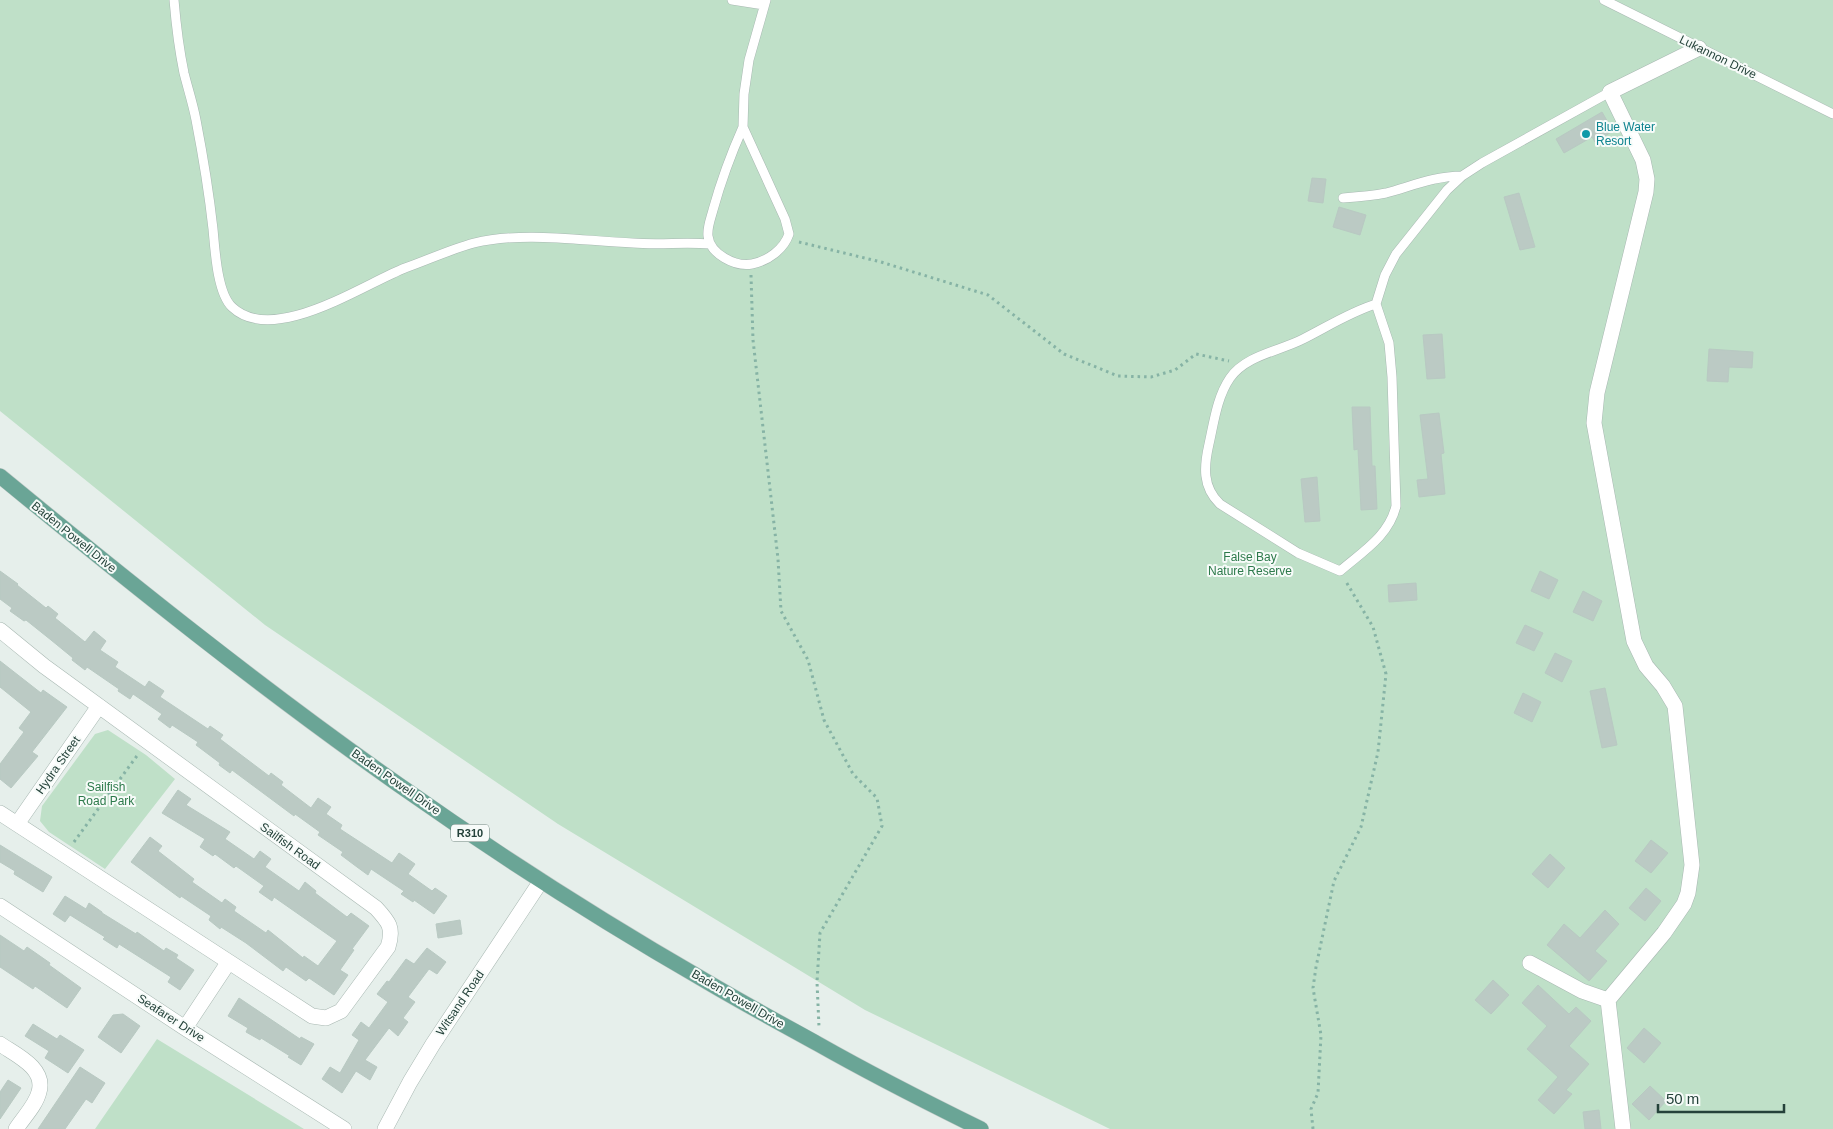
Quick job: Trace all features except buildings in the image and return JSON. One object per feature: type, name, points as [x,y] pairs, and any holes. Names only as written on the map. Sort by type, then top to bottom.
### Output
[{"type":"main road","name":"Baden Powell Drive","points":[[0,476],[173,617],[269,690],[400,786],[541,881],[700,978],[981,1129]]},
{"type":"street","points":[[1623,1129],[1608,1000],[1676,918],[1688,892],[1692,865],[1675,706],[1663,686],[1646,666],[1634,641],[1594,423],[1597,392],[1646,192],[1647,179],[1644,160],[1610,92],[1699,48]]},
{"type":"street","name":"Sailfish Road","points":[[0,630],[44,666],[376,908],[390,927],[391,934],[388,947],[347,1006],[335,1015],[318,1018],[305,1013],[0,813]]},
{"type":"street","name":"Hydra Street","points":[[17,824],[99,706]]},
{"type":"street","name":"Witsand Road","points":[[385,1129],[433,1044],[541,881]]},
{"type":"street","name":"Seafarer Drive","points":[[0,906],[185,1028],[344,1129]]},
{"type":"street","points":[[185,1028],[228,963]]},
{"type":"street","points":[[1530,963],[1582,991],[1608,1000]]},
{"type":"street","points":[[0,1044],[33,1068],[40,1083],[40,1092],[16,1129]]},
{"type":"lane","points":[[174,0],[179,44],[196,119],[209,194],[217,270],[224,296],[231,307],[251,320],[284,320],[315,309],[400,270],[475,243],[516,237],[636,244],[690,242],[710,244]]},
{"type":"lane","points":[[732,0],[765,3],[749,60],[744,94],[743,127],[728,162],[708,233],[710,244],[718,254],[727,259],[750,265],[770,257],[780,249],[789,234],[785,219],[743,127]]},
{"type":"lane","name":"Lukannon Drive","points":[[1604,0],[1833,114]]},
{"type":"lane","points":[[1376,304],[1360,308],[1302,340],[1244,365],[1230,378],[1217,410],[1205,466],[1205,476],[1210,493],[1220,504],[1298,553],[1340,571],[1382,535],[1394,517],[1396,506],[1392,376],[1389,343],[1376,304],[1385,275],[1396,254],[1432,207],[1462,176],[1610,92]]},
{"type":"lane","points":[[1342,198],[1363,197],[1445,176],[1462,176]]},
{"type":"path","points":[[787,240],[881,262],[988,295],[1064,354],[1118,376],[1151,378],[1175,370],[1196,354],[1244,365]]},
{"type":"path","points":[[750,265],[753,340],[778,559],[781,611],[808,660],[824,720],[853,774],[877,798],[882,826],[820,933],[817,982],[820,1044]]},
{"type":"path","points":[[1314,1129],[1312,1109],[1318,1093],[1321,1035],[1312,988],[1334,881],[1361,827],[1378,752],[1386,674],[1373,627],[1340,571]]},
{"type":"path","points":[[64,855],[147,741]]},
{"type":"green space","name":"False Bay Nature Reserve","points":[[0,0],[1833,0],[1833,1129],[1110,1129],[865,1010],[558,824],[265,625],[0,411]]},
{"type":"green space","name":"Sailfish Road Park","points":[[108,730],[146,755],[175,779],[105,869],[49,832],[40,821],[42,806],[95,734]]},
{"type":"green space","points":[[157,1039],[304,1129],[95,1129]]},
{"type":"place","name":"Blue Water Resort","points":[[1586,134]]}]
